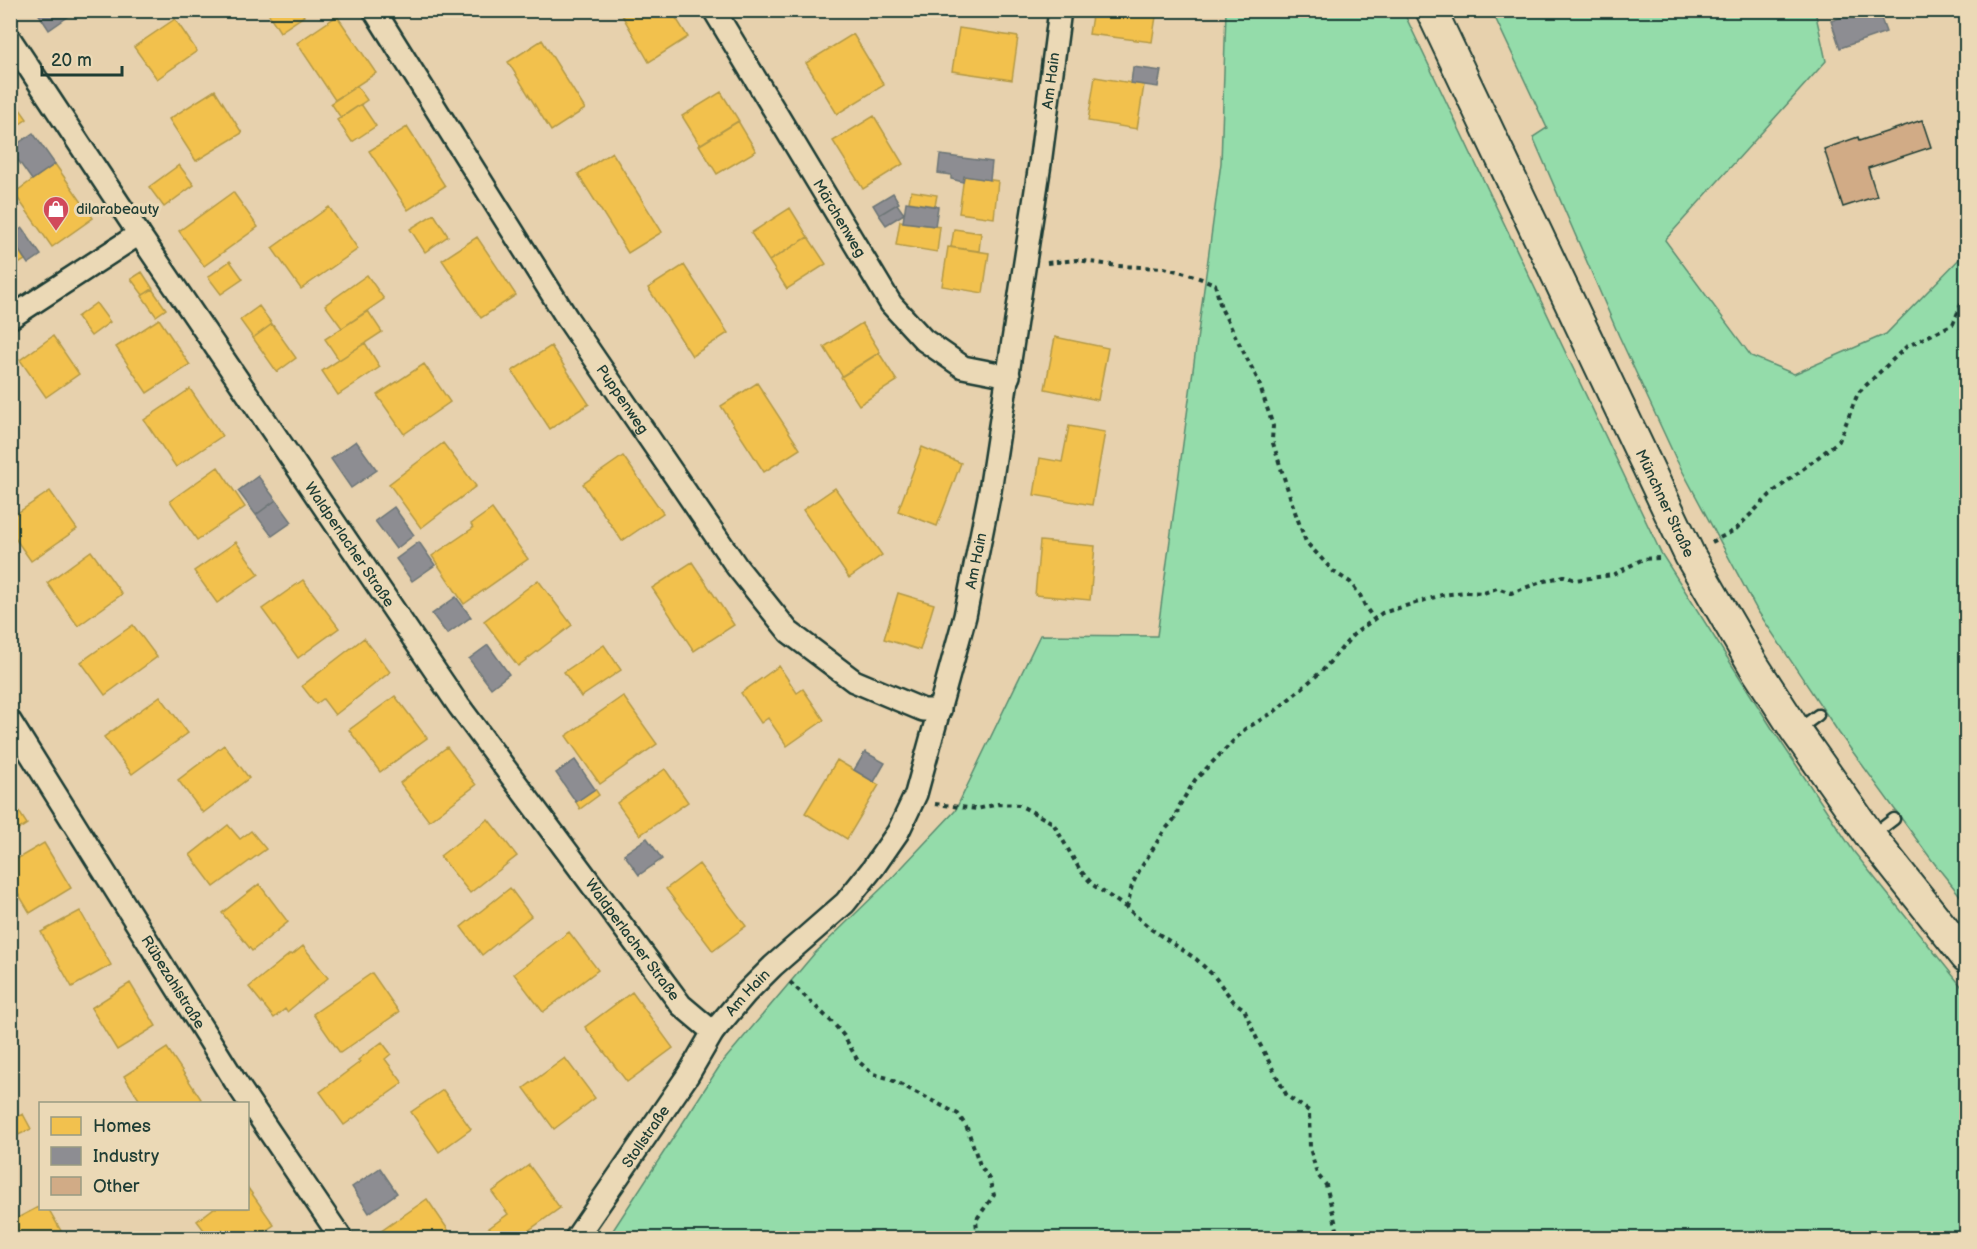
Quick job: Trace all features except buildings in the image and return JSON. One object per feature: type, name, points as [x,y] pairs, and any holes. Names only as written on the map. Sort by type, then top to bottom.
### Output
[{"type":"main road","name":"Münchner Straße","points":[[1431,10],[1706,546],[1754,666],[1807,723],[1883,828],[1966,957]]},
{"type":"street","name":"Puppenweg","points":[[374,10],[567,318],[737,567],[789,632],[854,681],[923,710],[940,710]]},
{"type":"street","name":"Märchenweg","points":[[714,10],[891,304],[924,340],[963,367],[1009,376]]},
{"type":"street","name":"Am Hain","points":[[713,1032],[746,993],[773,966],[845,903],[898,832],[916,794],[965,616],[990,491],[1009,376],[1060,10]]},
{"type":"street","name":"Waldperlacher Straße","points":[[10,39],[139,234],[459,706],[681,1005],[713,1032]]},
{"type":"street","points":[[10,318],[139,234]]},
{"type":"street","name":"Rübezahlstraße","points":[[10,721],[235,1081],[341,1239]]},
{"type":"street","name":"Stollstraße","points":[[576,1239],[688,1075],[713,1032]]},
{"type":"path","points":[[1026,257],[1045,263],[1077,260],[1118,266],[1164,268],[1186,273],[1215,284],[1221,308],[1258,380],[1273,426],[1272,440],[1306,542],[1334,572],[1350,582],[1374,619]]},
{"type":"path","points":[[1127,908],[1132,885],[1139,871],[1164,831],[1177,816],[1178,808],[1195,780],[1245,729],[1274,712],[1305,686],[1339,653],[1353,635],[1382,613],[1442,595],[1466,592],[1484,593],[1497,588],[1511,593],[1564,576],[1575,580],[1613,575],[1643,559],[1706,546],[1726,532],[1735,530],[1772,493],[1839,441],[1858,393],[1906,347],[1953,324],[1966,293]]},
{"type":"path","points":[[916,794],[931,803],[977,809],[998,804],[1019,805],[1053,823],[1071,856],[1093,885],[1127,908],[1151,929],[1196,959],[1214,976],[1234,1002],[1244,1009],[1287,1096],[1309,1111],[1310,1148],[1317,1174],[1326,1185],[1337,1229],[1330,1239]]},
{"type":"path","points":[[773,966],[819,1008],[844,1036],[858,1061],[873,1074],[888,1078],[958,1114],[967,1128],[994,1195],[976,1220],[977,1230],[982,1239]]},
{"type":"green space","points":[[1226,11],[1403,11],[1661,553],[1773,730],[1854,852],[1966,992],[1966,1238],[608,1238],[721,1064],[814,954],[888,882],[955,811],[1040,635],[1157,636],[1221,163]]},
{"type":"green space","points":[[1492,11],[1815,11],[1826,61],[1665,240],[1751,356],[1794,374],[1886,334],[1966,252],[1966,903],[1839,733],[1757,610],[1676,459],[1619,336],[1533,137],[1547,128]]},
{"type":"place","name":"dilarabeauty","points":[[56,232]]}]
